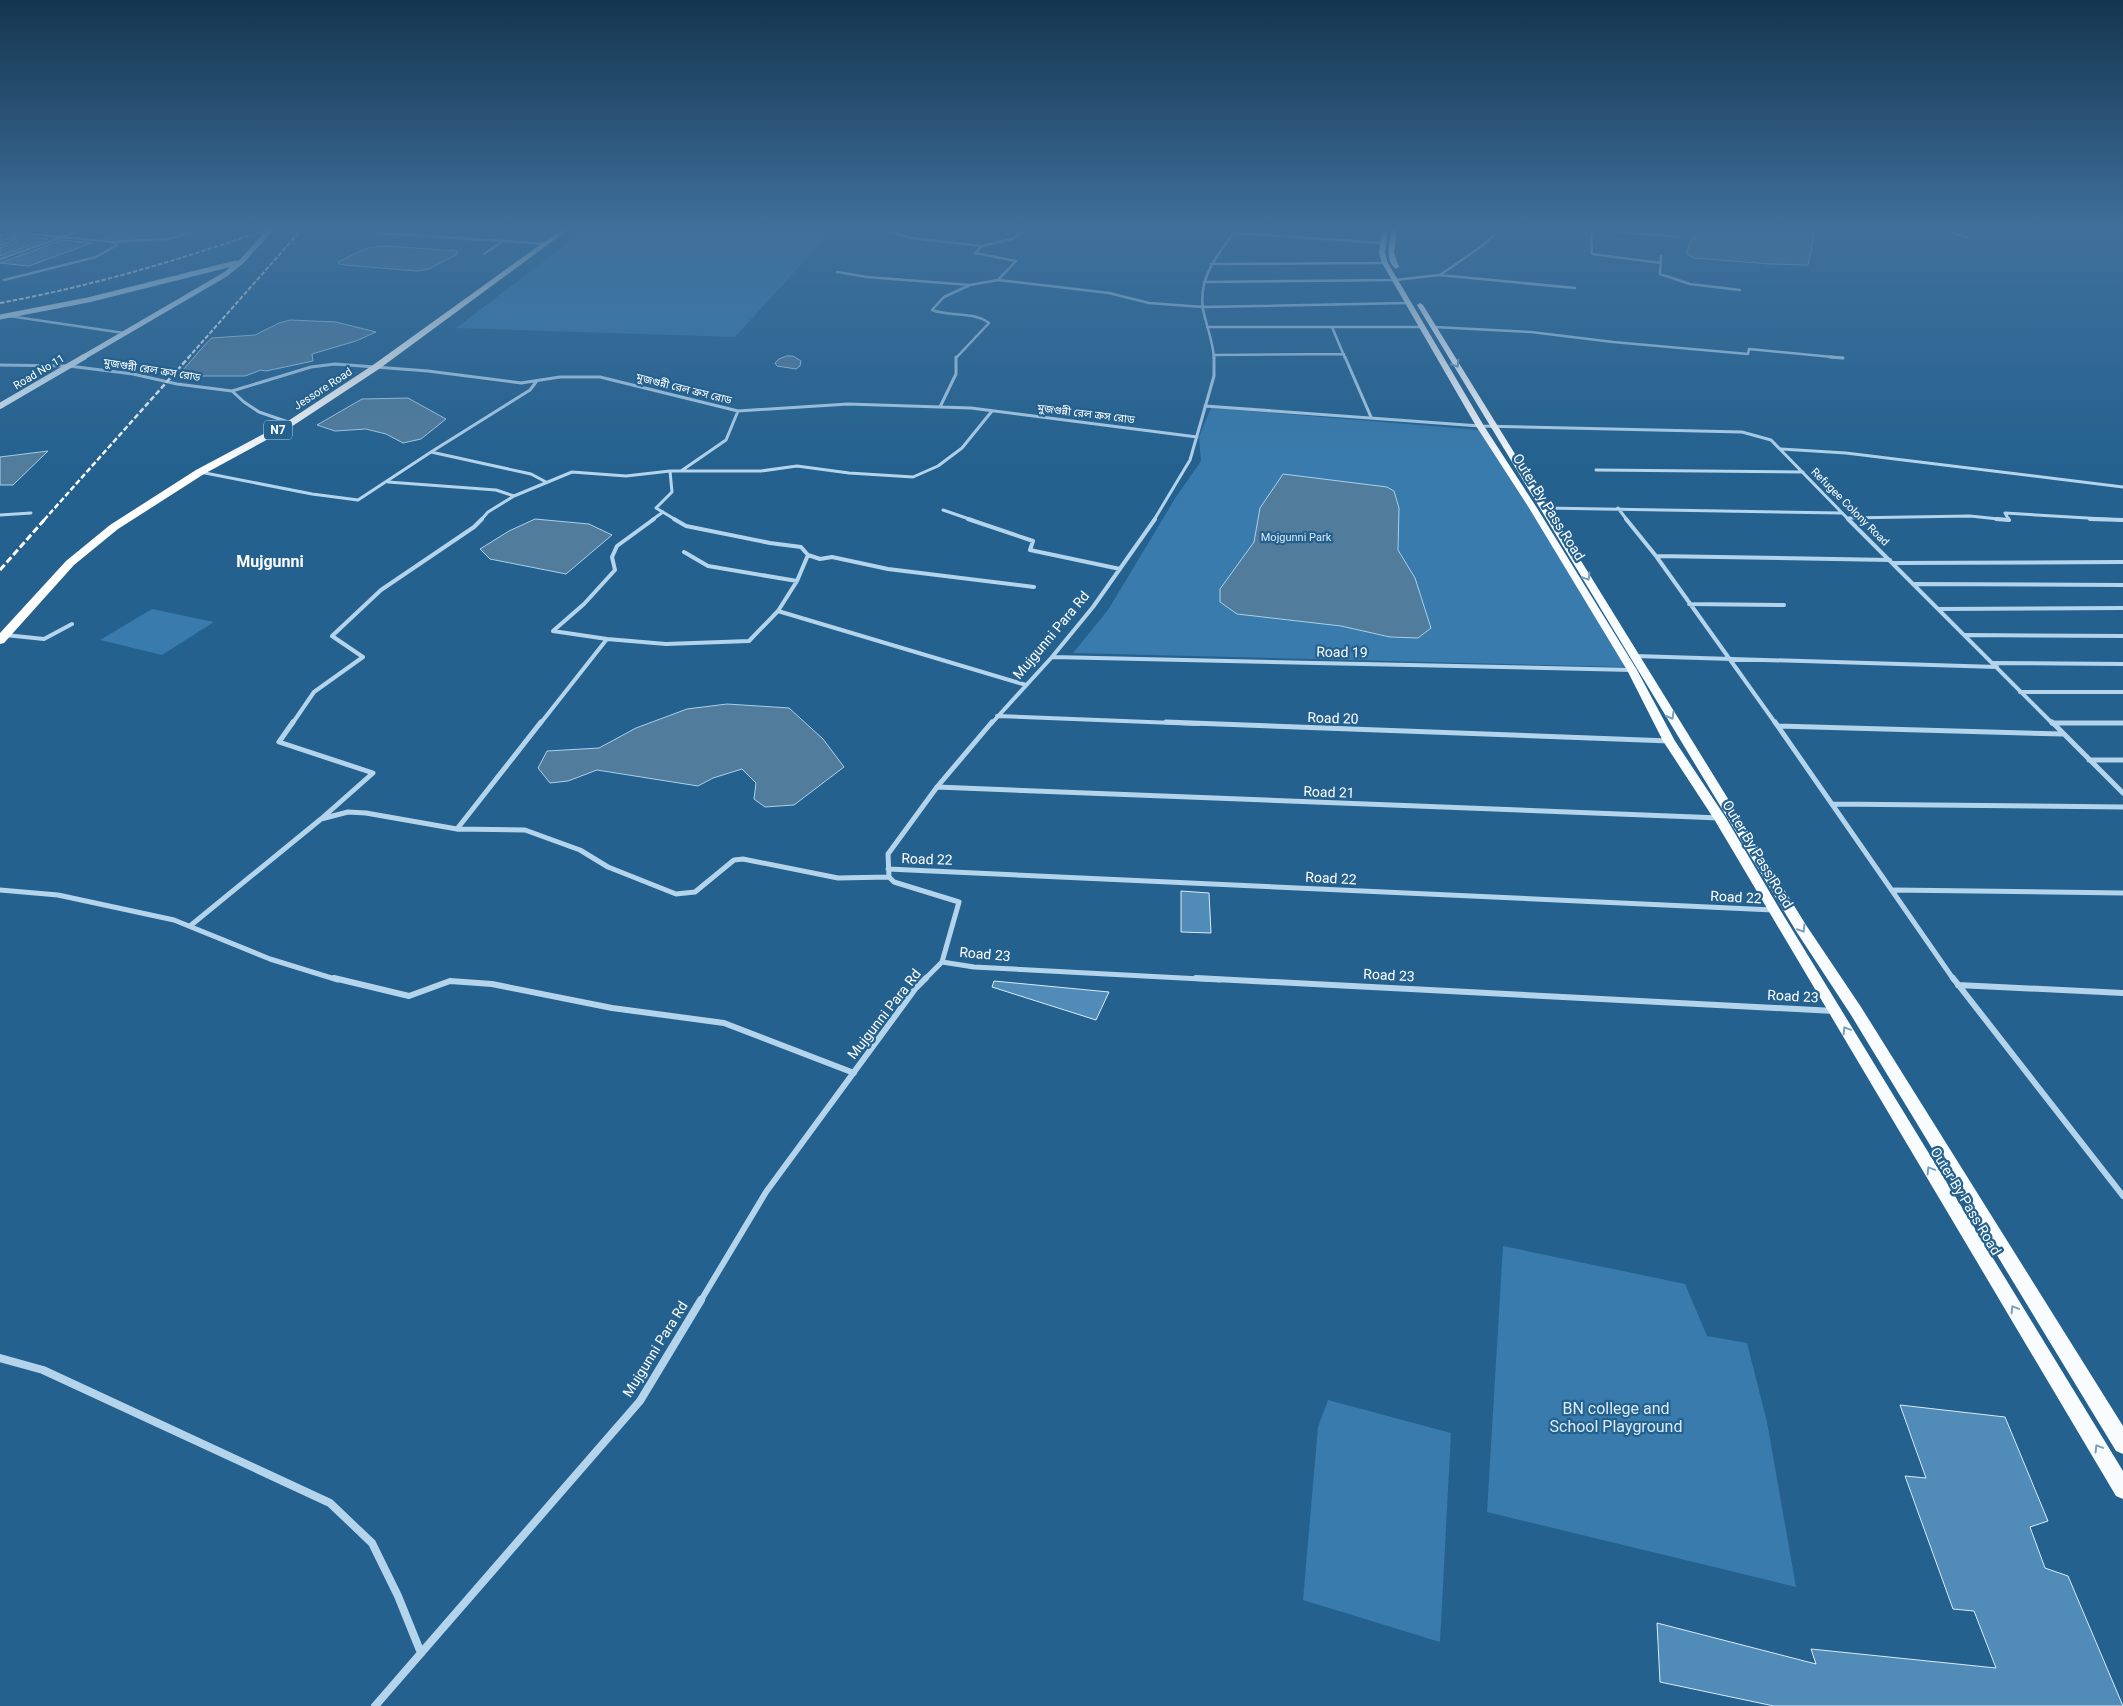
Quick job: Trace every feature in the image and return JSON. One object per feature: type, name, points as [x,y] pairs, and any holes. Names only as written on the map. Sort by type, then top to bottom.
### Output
[{"type":"highway","name":"Jessore Road","points":[[2,637],[70,563],[114,528],[200,472],[291,422],[376,367],[456,309]]},
{"type":"main road","name":"Outer By Pass Road","points":[[1413,309],[1428,327]]},
{"type":"main road","name":"Outer By Pass Road","points":[[1417,309],[1533,508],[1632,670],[1669,741],[1720,818],[2123,1489]]},
{"type":"main road","name":"Outer By Pass Road","points":[[1487,426],[1544,508],[1801,928],[1856,1011],[2123,1444]]},
{"type":"street","points":[[0,317],[45,309]]},
{"type":"street","name":"Road No 11","points":[[0,406],[167,309]]},
{"type":"street","points":[[933,309],[932,310],[946,314],[979,317],[989,322],[988,326],[956,357],[956,374],[940,407]]},
{"type":"street","name":"Mujgunni Para Rd","points":[[375,1706],[640,1401],[766,1192],[915,989],[942,962],[960,907],[959,902],[894,882],[889,877],[888,854],[937,786],[997,716],[1052,657],[1093,607],[1151,525],[1182,476],[1190,460],[1214,376],[1214,354],[1203,309]]},
{"type":"street","points":[[9,316],[124,334]]},
{"type":"street","points":[[1207,327],[1428,327],[1531,332],[1613,342],[1748,354],[1749,349],[1843,358]]},
{"type":"street","points":[[1332,327],[1371,417]]},
{"type":"street","points":[[1214,354],[1344,354]]},
{"type":"street","name":"মুজগুন্নী রেল ক্রস রোড","points":[[0,365],[69,366],[133,374],[177,384],[232,392],[267,378],[311,367],[336,364],[428,371],[521,383],[560,377],[600,377],[738,411],[848,404],[940,407],[992,411],[1197,437]]},
{"type":"street","points":[[200,472],[255,484],[358,500],[530,390],[536,382]]},
{"type":"street","name":"মুজগুন্নী রেল ক্রস রোড","points":[[232,392],[237,398],[269,418],[291,422]]},
{"type":"street","name":"Refugee Colony Road","points":[[1205,406],[1487,426],[1742,432],[1772,440],[1842,513],[2123,793]]},
{"type":"street","points":[[681,471],[712,452],[726,440],[738,411]]},
{"type":"street","points":[[190,926],[322,819],[373,773],[279,742],[314,692],[363,657],[332,636],[381,590],[474,527],[488,512],[514,496],[572,472],[626,476],[670,471],[761,471],[797,466],[849,473],[913,477],[938,466],[962,448],[992,411]]},
{"type":"street","points":[[1781,449],[1846,453],[2123,487]]},
{"type":"street","points":[[431,452],[531,474],[546,482]]},
{"type":"street","points":[[1596,470],[1803,472]]},
{"type":"street","points":[[670,471],[672,492],[656,508],[686,526],[770,543],[801,547],[808,555],[820,559],[832,557],[888,569],[1034,587]]},
{"type":"street","points":[[387,482],[496,490],[514,496]]},
{"type":"street","points":[[1544,508],[1842,513]]},
{"type":"street","points":[[1618,508],[1656,556],[1778,726],[1894,890],[1958,985],[2123,1196]]},
{"type":"street","points":[[943,510],[1033,541],[1030,550],[1120,569]]},
{"type":"street","points":[[663,512],[617,546],[612,557],[615,570],[584,604],[553,631],[606,639],[666,644],[748,642],[778,611],[797,580],[808,555]]},
{"type":"street","points":[[0,515],[31,513]]},
{"type":"street","points":[[1847,518],[1970,516],[2009,520],[2005,513],[2123,520]]},
{"type":"street","points":[[684,552],[708,566],[797,580]]},
{"type":"street","points":[[1656,556],[1891,561],[2123,562]]},
{"type":"street","points":[[1915,584],[2123,585]]},
{"type":"street","points":[[1689,604],[1784,605]]},
{"type":"street","points":[[1938,609],[2123,608]]},
{"type":"street","points":[[778,611],[1026,685]]},
{"type":"street","points":[[2,637],[44,639],[72,624]]},
{"type":"street","points":[[1965,635],[2123,636]]},
{"type":"street","points":[[457,829],[606,639]]},
{"type":"street","points":[[1636,656],[1730,661],[1997,667]]},
{"type":"street","name":"Road 19","points":[[1052,657],[1632,670]]},
{"type":"street","points":[[1992,663],[2123,664]]},
{"type":"street","points":[[2020,692],[2123,692]]},
{"type":"street","name":"Road 20","points":[[997,716],[1669,741]]},
{"type":"street","points":[[2052,724],[2123,723]]},
{"type":"street","points":[[1778,726],[2062,734]]},
{"type":"street","points":[[2088,760],[2123,760]]},
{"type":"street","name":"Road 21","points":[[937,786],[957,789],[1720,818]]},
{"type":"street","points":[[1832,804],[2123,807]]},
{"type":"street","points":[[322,819],[348,812],[457,829],[525,830],[580,850],[608,867],[676,894],[695,892],[734,860],[743,859],[838,878],[889,877]]},
{"type":"street","name":"Road 22","points":[[888,869],[1774,910]]},
{"type":"street","points":[[0,890],[58,895],[174,920],[270,959],[353,984],[409,996],[450,981],[492,984],[612,1008],[724,1023],[854,1073]]},
{"type":"street","points":[[1894,890],[2123,893]]},
{"type":"street","name":"Road 23","points":[[942,962],[974,967],[1835,1011]]},
{"type":"street","points":[[1958,985],[2123,993]]},
{"type":"street","points":[[0,1358],[43,1370],[330,1503],[372,1543],[398,1596],[421,1653]]},
{"type":"green space","points":[[481,309],[761,309],[735,337],[456,328]]},
{"type":"green space","name":"Mojgunni Park","points":[[1211,408],[1479,430],[1530,508],[1627,667],[1073,653],[1108,610],[1176,497],[1201,461],[1199,437]]},
{"type":"green space","points":[[152,609],[214,622],[162,655],[100,640]]},
{"type":"green space","name":"BN college and School Playground","points":[[1503,1246],[1685,1284],[1707,1336],[1747,1343],[1767,1422],[1796,1587],[1487,1512]]},
{"type":"green space","points":[[1328,1400],[1451,1433],[1440,1642],[1303,1600],[1318,1427]]},
{"type":"shaded area","points":[[290,320],[336,322],[376,332],[356,341],[312,354],[313,361],[266,371],[261,370],[245,376],[181,376],[181,372],[212,338],[255,335],[279,323]]},
{"type":"shaded area","points":[[786,356],[793,356],[801,361],[800,366],[796,369],[777,366],[775,363]]},
{"type":"shaded area","points":[[408,398],[446,419],[421,439],[403,443],[386,434],[366,429],[335,431],[317,425],[362,399]]},
{"type":"shaded area","points":[[48,451],[13,485],[0,485],[0,457]]},
{"type":"shaded area","points":[[1283,474],[1387,487],[1394,491],[1399,508],[1398,550],[1415,578],[1431,628],[1418,638],[1390,637],[1341,626],[1237,614],[1220,602],[1220,589],[1254,542],[1260,508]]},
{"type":"shaded area","points":[[535,519],[589,524],[612,535],[566,574],[490,559],[480,549],[509,531]]},
{"type":"shaded area","points":[[727,704],[789,708],[823,739],[844,767],[794,805],[765,807],[754,799],[756,783],[742,769],[713,778],[698,786],[597,770],[568,781],[550,783],[538,768],[547,751],[599,748],[636,728],[687,709]]},
{"type":"building","points":[[1181,891],[1209,893],[1211,933],[1181,932]]},
{"type":"building","points":[[994,981],[1109,992],[1096,1020],[992,987]]},
{"type":"building","points":[[1900,1405],[2005,1417],[2048,1521],[2030,1527],[2045,1568],[2068,1576],[2123,1706],[1774,1706],[1660,1682],[1657,1623],[1816,1664],[1811,1649],[1996,1668],[1974,1611],[1953,1609],[1905,1476],[1926,1478]]},
{"type":"railway","points":[[188,358],[232,309]]},
{"type":"railway","points":[[44,520],[189,357]]},
{"type":"railway","points":[[0,570],[45,519]]},
{"type":"district","name":"Mujgunni","points":[[270,561]]}]
